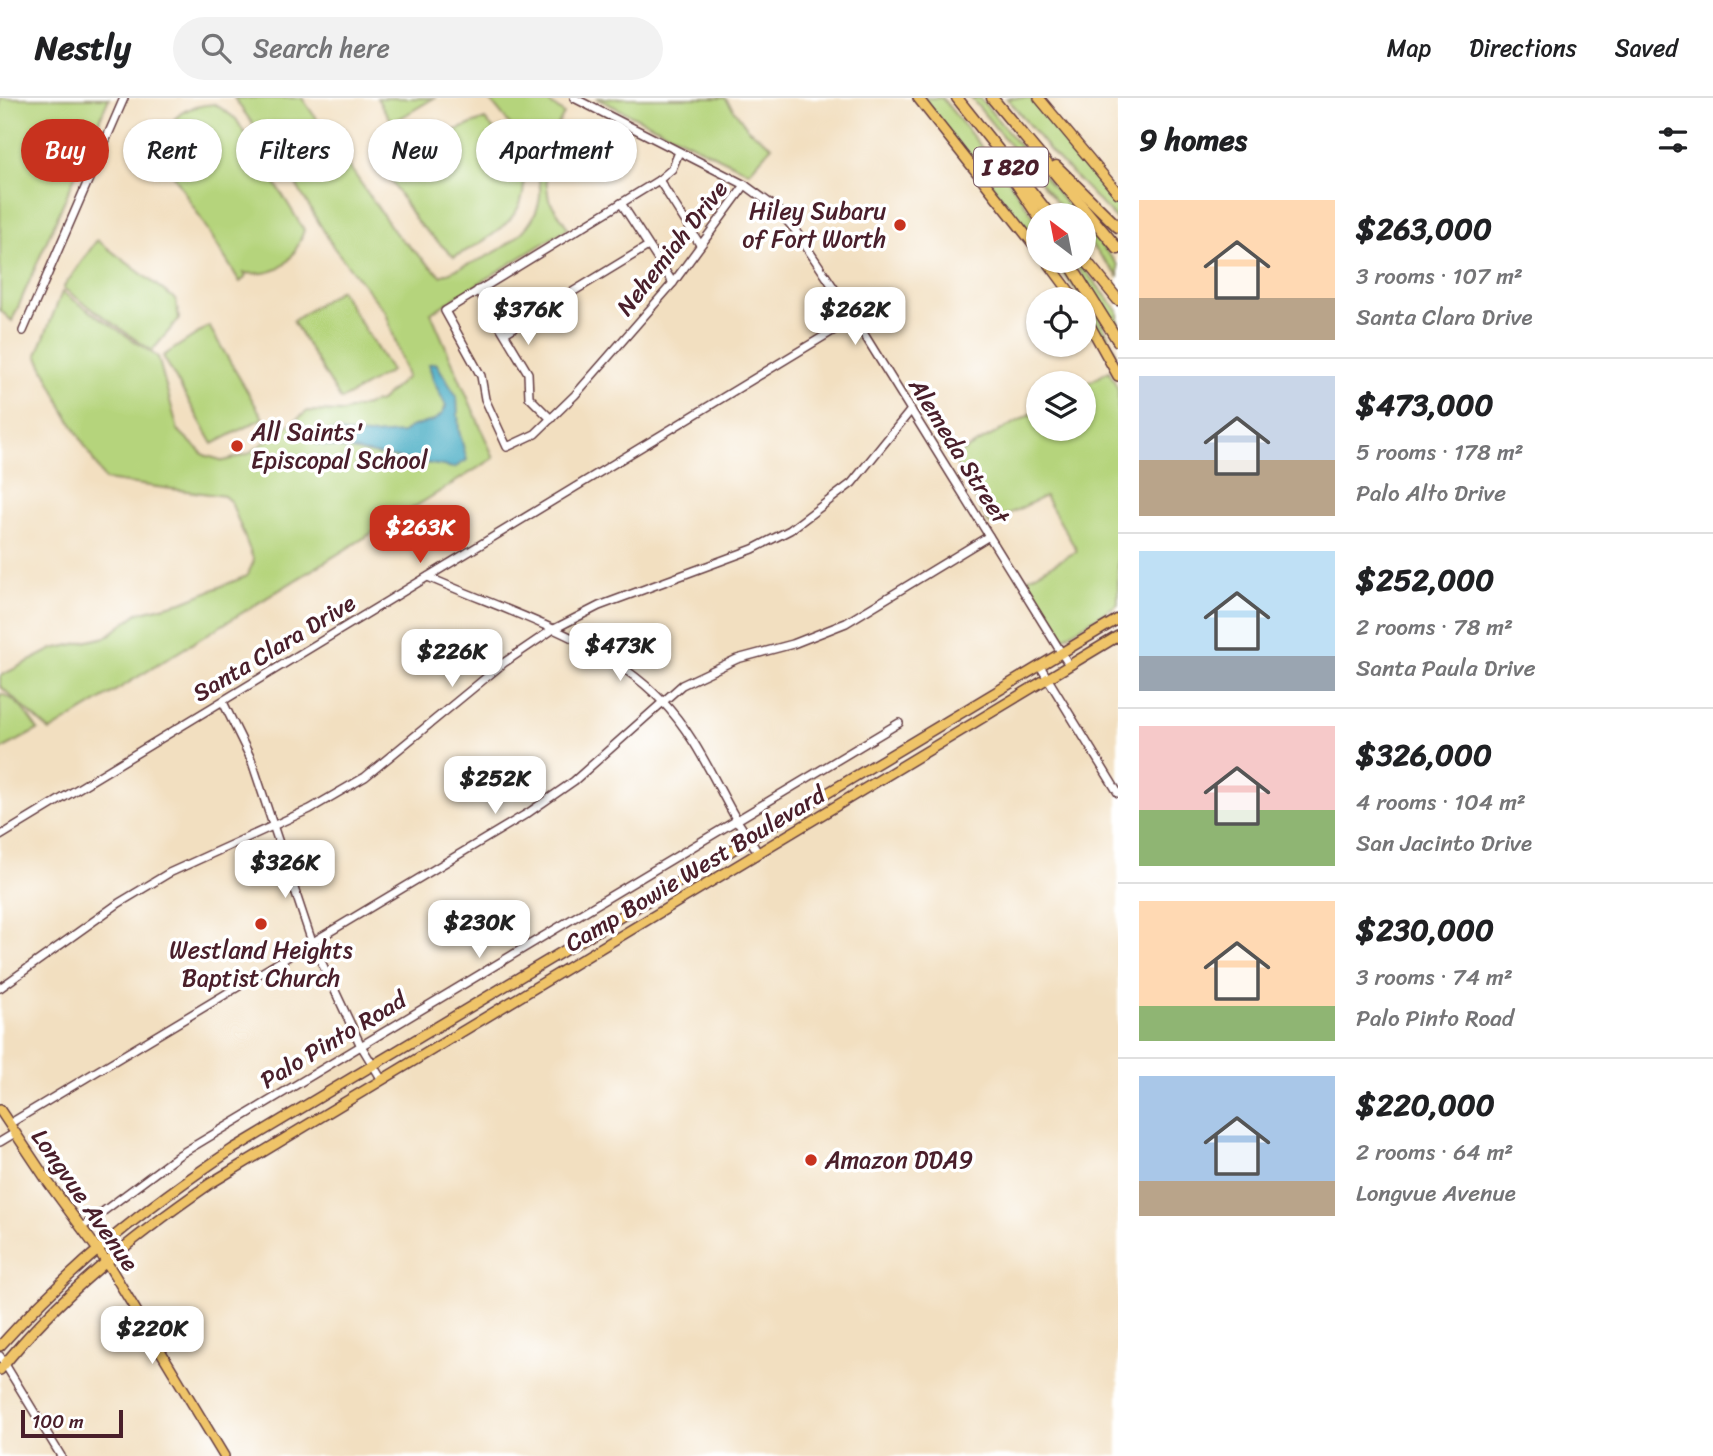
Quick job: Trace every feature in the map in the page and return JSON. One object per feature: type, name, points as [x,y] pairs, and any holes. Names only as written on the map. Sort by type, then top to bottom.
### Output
[{"type":"highway","name":"I 820","points":[[957,98],[1040,203]]},
{"type":"highway","name":"I 820","points":[[992,98],[1118,249]]},
{"type":"highway","points":[[973,118],[1029,203]]},
{"type":"highway","points":[[1015,127],[1118,227]]},
{"type":"highway","points":[[1076,273],[1118,341]]},
{"type":"highway","points":[[1096,273],[1118,300]]},
{"type":"main road","points":[[918,98],[1026,235]]},
{"type":"main road","points":[[1039,98],[1118,193]]},
{"type":"main road","points":[[1096,336],[1118,376]]},
{"type":"main road","name":"Camp Bowie West Boulevard","points":[[0,1346],[39,1302],[97,1248],[145,1208],[233,1149],[565,953],[1118,619]]},
{"type":"main road","name":"Camp Bowie West Boulevard","points":[[2,1363],[106,1261],[211,1183],[1118,636]]},
{"type":"main road","points":[[565,953],[572,966]]},
{"type":"main road","name":"Longvue Avenue","points":[[0,1110],[106,1261],[224,1456]]},
{"type":"street","points":[[23,331],[124,98]]},
{"type":"street","name":"Alemeda Street","points":[[574,98],[745,185],[775,207],[795,230],[854,318],[1069,666]]},
{"type":"street","points":[[551,419],[529,397],[528,373],[478,290],[659,180],[672,169],[679,152]]},
{"type":"street","points":[[659,180],[699,243]]},
{"type":"street","name":"Nehemiah Drive","points":[[478,290],[445,311],[481,376],[485,399],[507,447],[535,434],[551,419],[673,283],[697,254],[699,243],[745,185]]},
{"type":"street","points":[[621,203],[673,283]]},
{"type":"street","points":[[505,333],[648,246]]},
{"type":"street","name":"Santa Clara Drive","points":[[0,836],[854,318]]},
{"type":"street","points":[[0,988],[119,903],[169,873],[310,809],[372,773],[505,662],[552,630],[599,606],[753,549],[790,530],[852,484],[911,410]]},
{"type":"street","points":[[9,1124],[565,788],[662,701],[707,671],[846,623],[989,536]]},
{"type":"street","points":[[428,577],[552,630],[619,664],[662,701],[680,723],[758,853]]},
{"type":"street","points":[[1040,666],[1118,793]]},
{"type":"street","points":[[223,702],[251,760],[313,942],[360,1044],[382,1080]]},
{"type":"street","name":"Palo Pinto Road","points":[[81,1228],[179,1155],[899,723]]},
{"type":"street","points":[[0,1142],[15,1133]]},
{"type":"street","points":[[2,1363],[61,1456]]},
{"type":"green space","points":[[0,98],[109,98],[100,119],[21,119],[21,182],[72,182],[12,321],[0,310]]},
{"type":"green space","points":[[234,98],[302,98],[317,119],[249,119]]},
{"type":"green space","points":[[377,98],[434,98],[399,119],[390,119]]},
{"type":"green space","points":[[488,98],[543,98],[564,114],[561,119],[505,119]]},
{"type":"green space","points":[[596,98],[725,98],[749,130],[772,146],[749,172]]},
{"type":"green space","points":[[921,98],[942,98],[1009,181],[1026,206],[1026,228]]},
{"type":"green space","points":[[971,98],[980,98],[1066,203],[1057,203]]},
{"type":"green space","points":[[1007,98],[1030,98],[1118,205],[1118,221],[1051,152]]},
{"type":"green space","points":[[215,104],[236,119],[236,182],[275,182],[304,230],[290,259],[276,270],[257,274],[244,273],[246,277],[240,282],[178,182],[222,182],[222,119],[174,119],[196,107]]},
{"type":"green space","points":[[476,122],[476,182],[523,182],[523,192],[519,206],[498,231],[454,257],[417,222],[392,182],[462,182],[462,128]]},
{"type":"green space","points":[[354,173],[396,234],[441,276],[509,243],[528,225],[538,207],[539,182],[546,182],[549,200],[568,228],[431,313],[494,458],[50,731],[0,686],[0,676],[53,649],[106,637],[138,613],[182,602],[247,576],[254,561],[231,502],[224,496],[105,480],[65,412],[37,355],[62,292],[158,357],[178,430],[204,455],[224,461],[248,454],[308,411],[343,412],[380,401],[407,377],[386,313],[334,248],[295,182],[354,182]]},
{"type":"green space","points":[[1096,239],[1118,265],[1118,276],[1096,250]]},
{"type":"green space","points":[[97,240],[176,300],[179,319],[152,351],[63,288]]},
{"type":"green space","points":[[1062,273],[1071,273],[1080,287],[1074,287]]},
{"type":"green space","points":[[1081,273],[1087,273],[1118,311],[1118,331],[1096,297],[1096,287],[1090,287]]},
{"type":"green space","points":[[340,290],[391,371],[341,400],[293,321]]},
{"type":"green space","points":[[1096,313],[1116,353],[1113,355],[1096,323]]},
{"type":"green space","points":[[209,326],[263,418],[213,444],[163,356]]},
{"type":"green space","points":[[1109,371],[1118,389],[1118,604],[1063,638],[1023,581],[1077,551],[1045,496],[989,524],[952,457],[1026,417],[1026,441],[1096,441],[1096,378]]},
{"type":"green space","points":[[0,694],[17,703],[38,730],[0,750]]},
{"type":"water","points":[[436,363],[457,397],[459,431],[467,460],[454,468],[316,444],[316,430],[369,435],[403,433],[410,427],[433,421],[442,414],[446,406],[433,380],[429,364]]},
{"type":"place","name":"Hiley Subaru of Fort Worth","points":[[900,225]]},
{"type":"place","name":"All Saints' Episcopal School","points":[[237,446]]},
{"type":"place","name":"Westland Heights Baptist Church","points":[[261,924]]},
{"type":"place","name":"Amazon DDA9","points":[[811,1160]]}]
